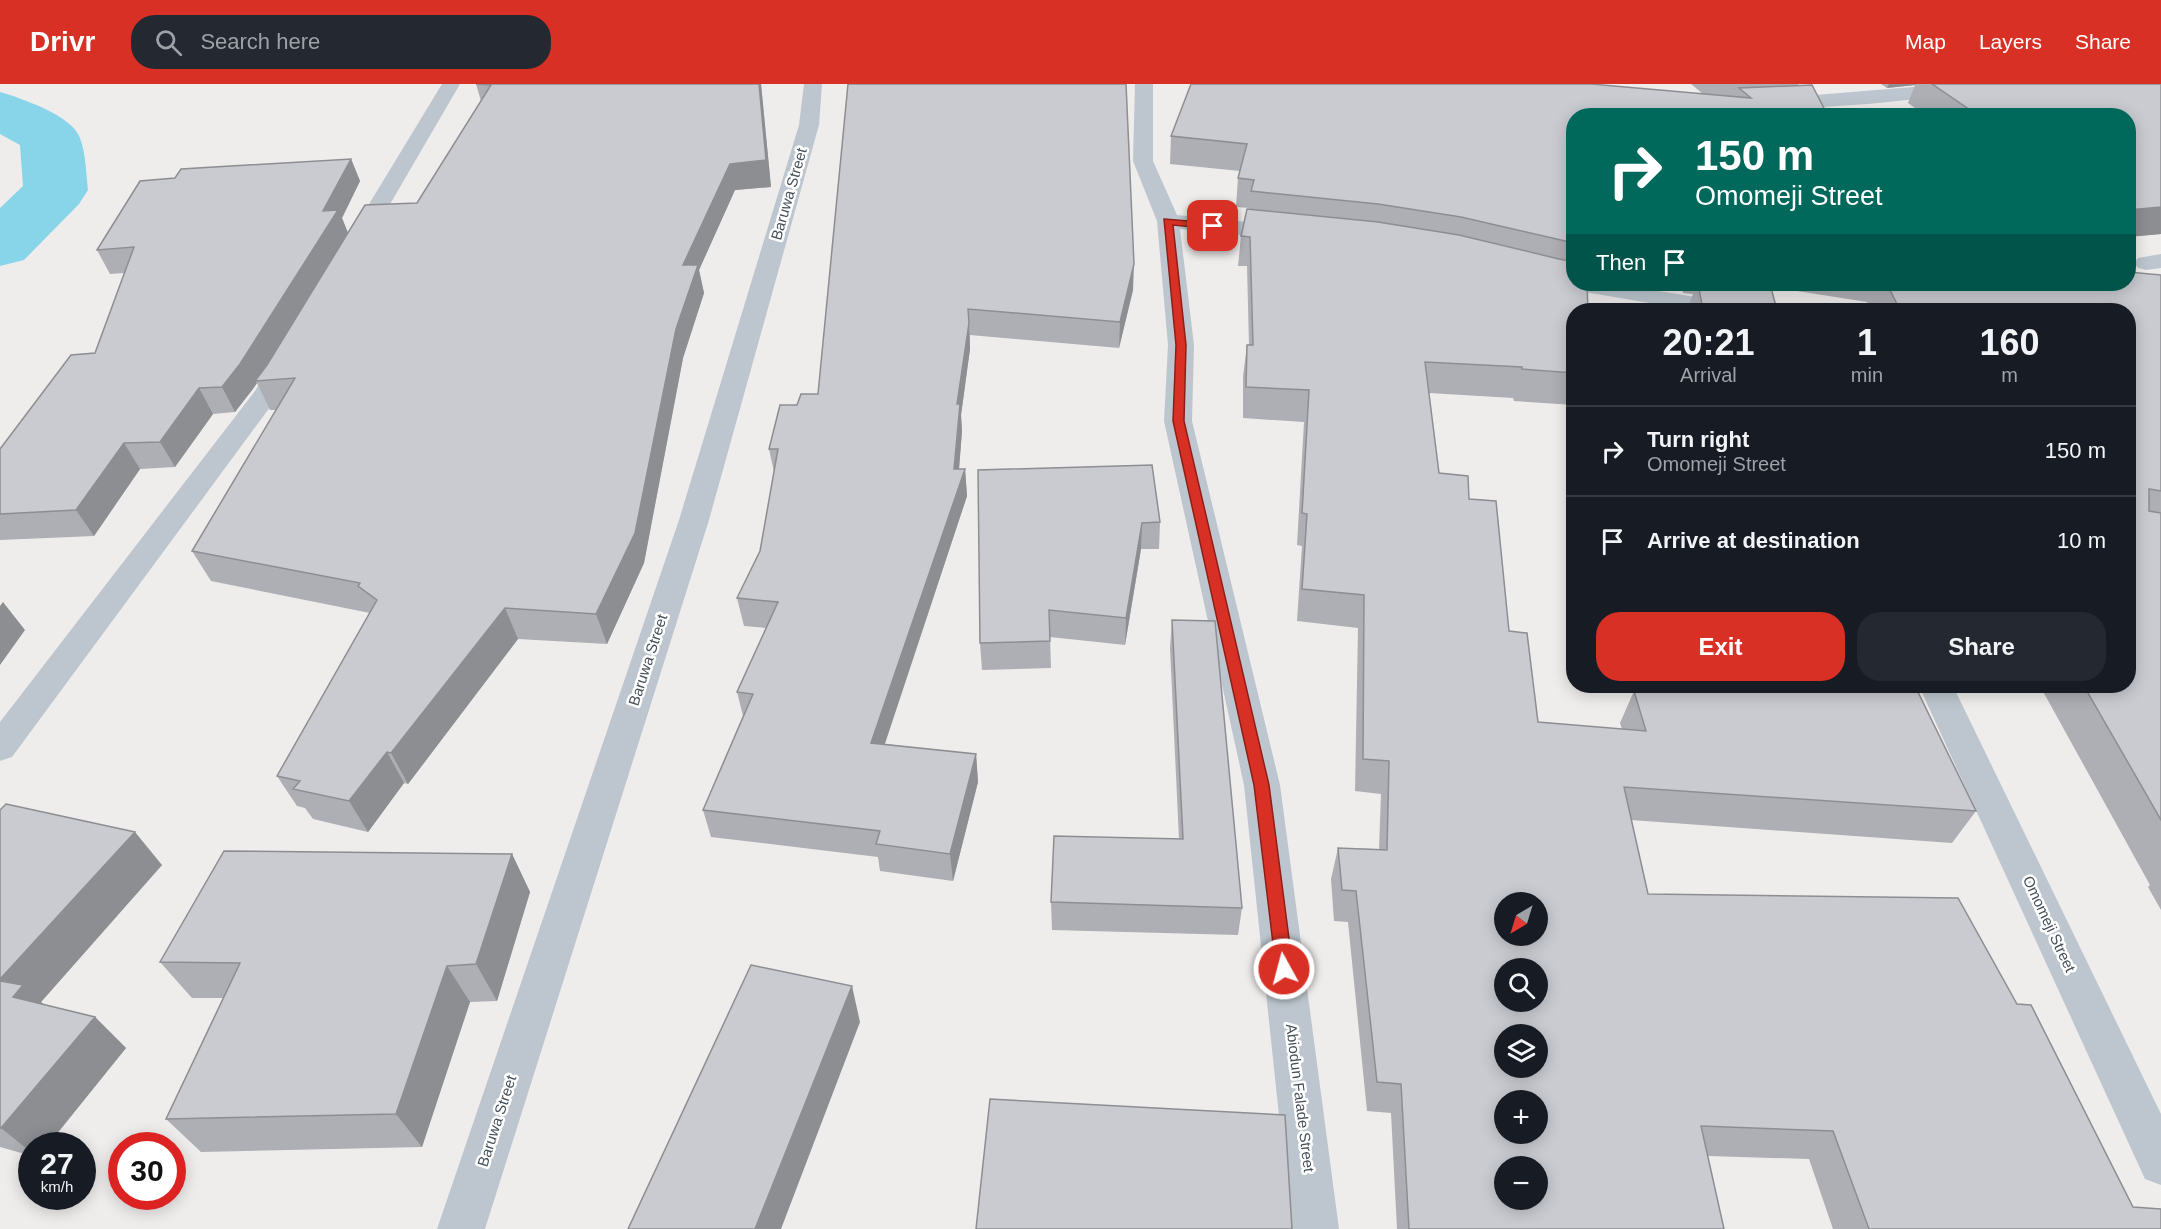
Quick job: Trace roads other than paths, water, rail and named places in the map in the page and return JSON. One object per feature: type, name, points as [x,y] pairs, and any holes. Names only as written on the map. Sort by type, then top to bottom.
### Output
[{"type":"street","points":[[346,261],[451,84]]},
{"type":"street","name":"Baruwa Street","points":[[461,1229],[694,520],[809,125],[813,84]]},
{"type":"street","name":"Abiodun Falade Street","points":[[1144,84],[1143,160],[1168,221],[1181,345],[1178,421],[1262,785],[1316,1229]]},
{"type":"street","points":[[1760,105],[1868,98],[2006,84]]},
{"type":"street","points":[[1168,221],[1304,235]]},
{"type":"street","points":[[1519,272],[1566,282]]},
{"type":"street","points":[[1614,291],[1689,303]]},
{"type":"street","points":[[0,748],[267,393],[303,332]]},
{"type":"street","name":"Omomeji Street","points":[[1939,693],[2161,1163]]},
{"type":"waterway","points":[[0,110],[50,137],[56,190],[0,245]]}]
